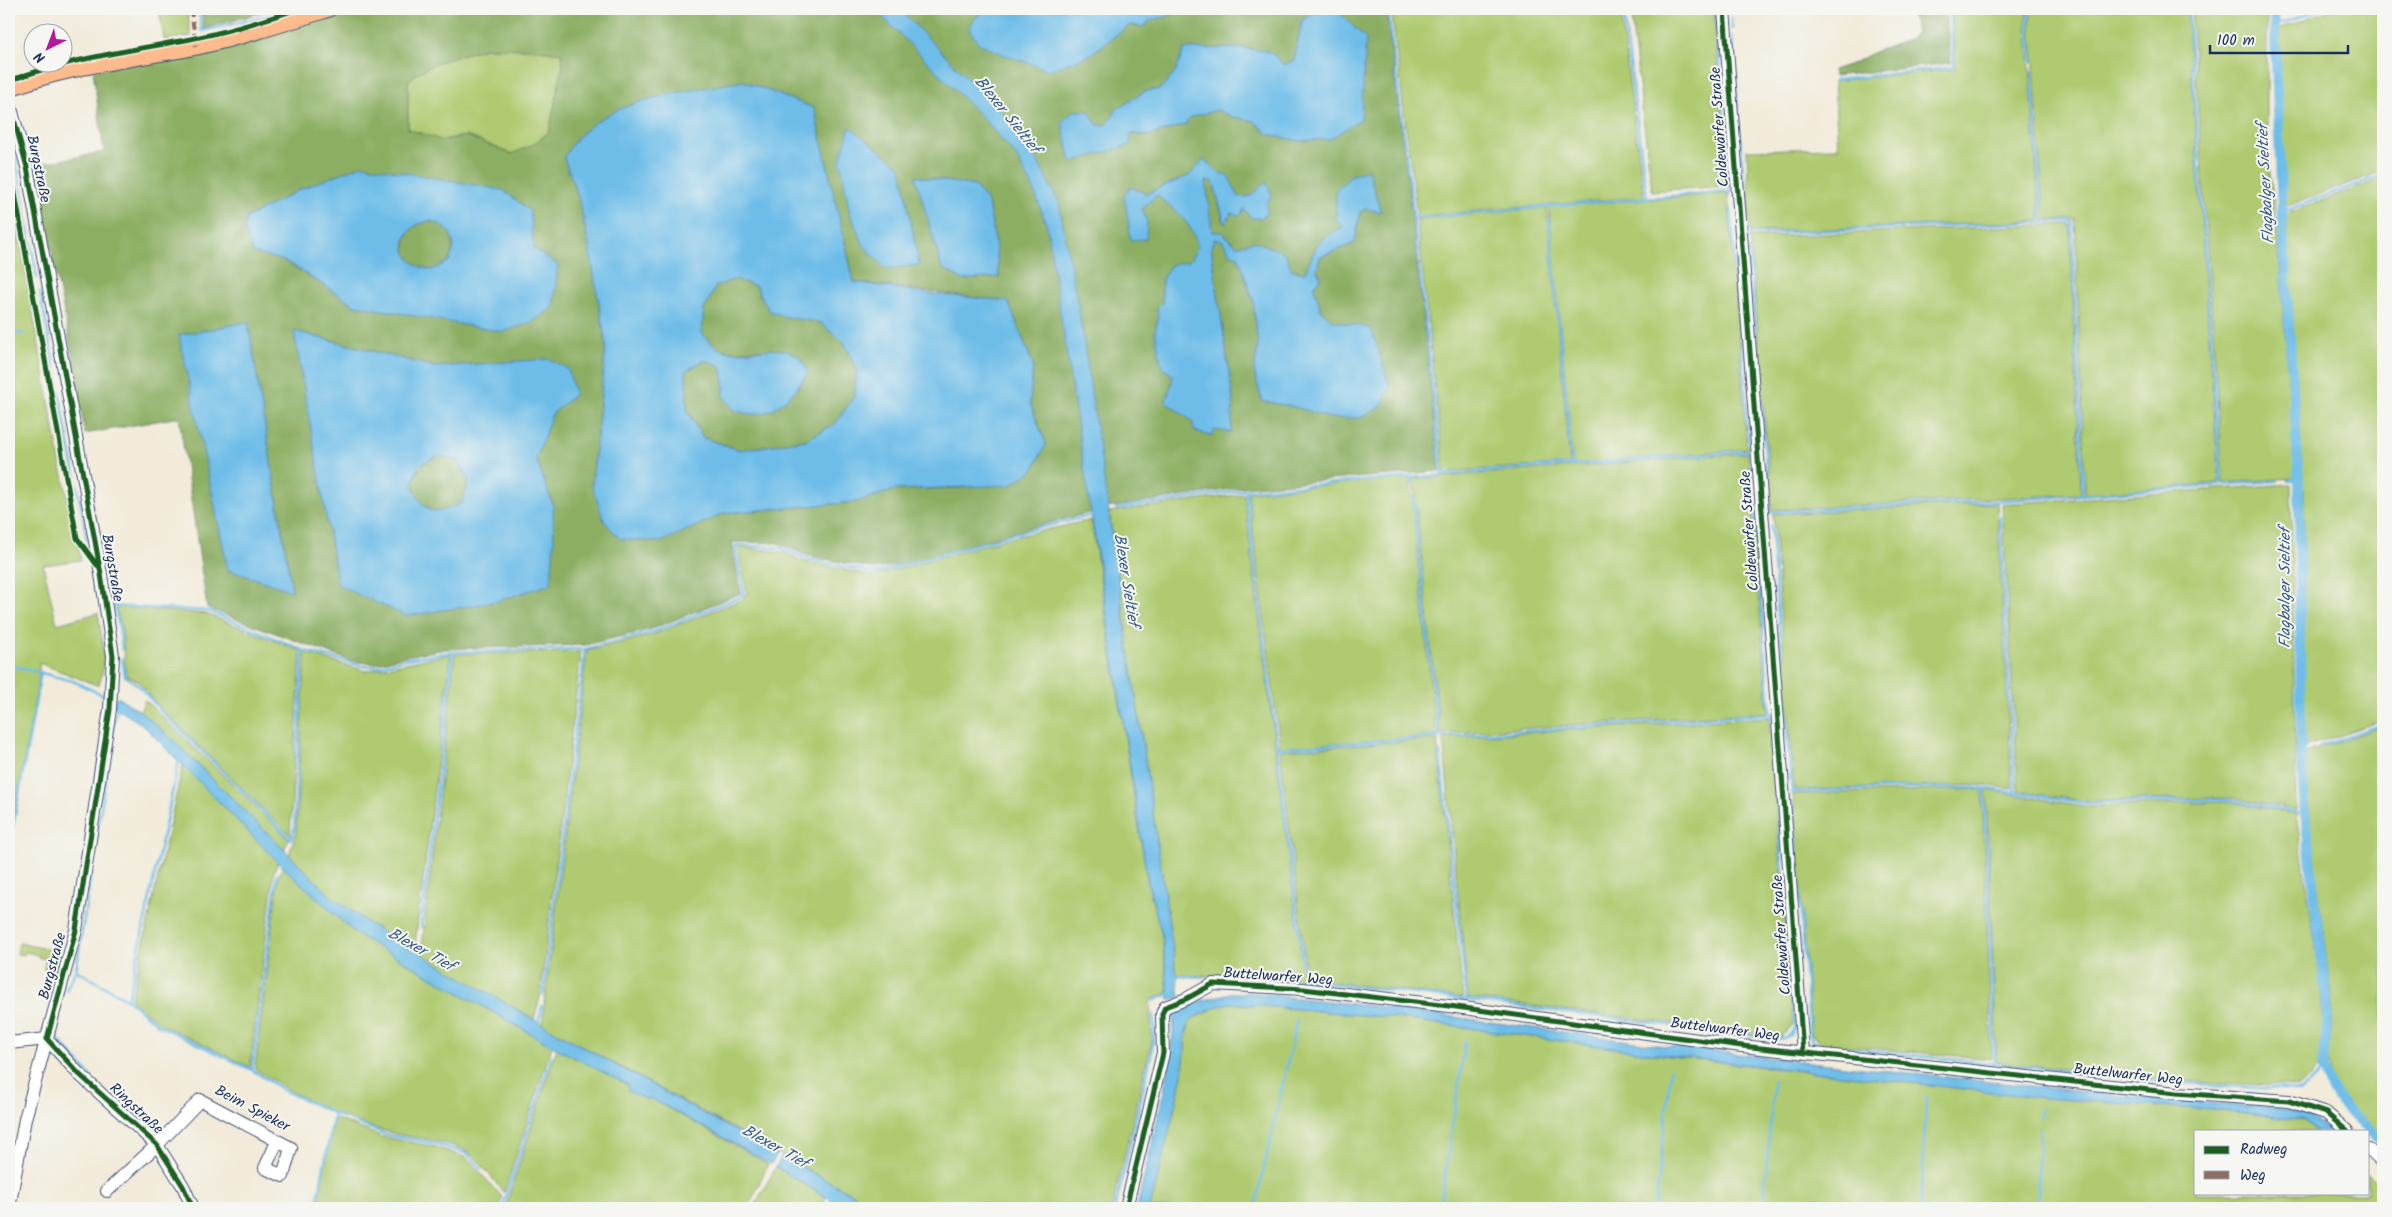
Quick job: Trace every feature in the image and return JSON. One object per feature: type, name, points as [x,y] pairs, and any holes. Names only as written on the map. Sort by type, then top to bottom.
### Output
[{"type":"main road","points":[[9,88],[78,67],[196,46],[257,32],[328,9]]},
{"type":"street","name":"Coldewärfer Straße","points":[[1724,9],[1803,1052]]},
{"type":"street","name":"Burgstraße","points":[[9,102],[27,167],[100,569],[113,656],[110,709],[76,930],[26,1119],[10,1208]]},
{"type":"street","name":"Buttelwarfer Weg","points":[[1126,1208],[1163,1053],[1162,1014],[1165,1007],[1186,999],[1213,984],[1303,990],[1803,1052],[2176,1093],[2289,1101],[2326,1113],[2346,1130]]},
{"type":"street","points":[[9,1043],[47,1039]]},
{"type":"street","name":"Ringstraße","points":[[47,1039],[80,1074],[157,1145],[183,1186],[193,1208]]},
{"type":"street","name":"Beim Spieker","points":[[157,1145],[200,1100],[291,1148],[283,1176],[265,1168],[277,1142]]},
{"type":"street","points":[[106,1191],[157,1145]]},
{"type":"street","points":[[2370,1151],[2383,1163]]},
{"type":"green space","points":[[159,9],[187,9],[191,36],[164,40]]},
{"type":"green space","points":[[201,9],[273,9],[204,29]]},
{"type":"green space","points":[[341,9],[987,9],[975,18],[1088,56],[1130,25],[1144,27],[1149,21],[1172,15],[1169,9],[1386,9],[1410,199],[1440,471],[1244,487],[1108,508],[1010,533],[918,561],[875,569],[809,556],[777,543],[732,542],[741,593],[652,629],[585,645],[445,649],[375,664],[351,661],[207,608],[179,417],[85,434],[68,332],[34,165],[104,152],[93,71],[245,42]],"holes":[[[1302,20],[1300,141],[1268,134],[1254,121],[1233,117],[1218,110],[1191,117],[1185,125],[1147,136],[1062,122],[1089,111],[1097,125],[1107,125],[1116,110],[1145,91],[1160,89],[1175,73],[1184,49],[1245,48],[1271,52],[1284,66],[1294,60]],[[486,48],[529,49],[562,53],[563,64],[549,132],[534,144],[512,154],[467,136],[441,140],[408,129],[408,82],[414,76],[433,65]],[[743,81],[814,108],[854,282],[1008,302],[1033,365],[1030,403],[1046,444],[964,488],[895,490],[855,502],[725,513],[592,486],[606,345],[588,240],[578,196],[564,158],[631,104]],[[1204,159],[1221,175],[1228,176],[1239,197],[1251,196],[1261,218],[1252,218],[1244,208],[1231,213],[1224,223],[1213,181],[1205,181],[1212,232],[1222,232],[1237,246],[1304,273],[1318,245],[1327,236],[1344,227],[1368,169],[1381,211],[1366,209],[1360,212],[1355,243],[1320,257],[1317,270],[1321,277],[1314,287],[1321,310],[1333,321],[1371,329],[1295,407],[1262,401],[1254,371],[1258,345],[1253,300],[1238,256],[1231,254],[1222,240],[1214,239],[1211,247],[1233,399],[1230,432],[1212,428],[1189,417],[1166,402],[1172,388],[1173,375],[1155,331],[1158,319],[1157,308],[1162,303],[1162,279],[1171,265],[1189,261],[1198,248],[1196,239],[1188,225],[1177,212],[1157,195],[1142,209],[1125,195],[1131,187],[1146,194],[1190,175]],[[916,176],[975,186],[988,203],[999,277],[963,280],[942,268]],[[503,190],[531,231],[533,249],[355,305],[284,261]],[[248,322],[292,591],[179,335]],[[295,331],[435,367],[575,394],[552,414],[536,459],[553,505],[338,585]]]},
{"type":"green space","points":[[1391,9],[1620,9],[1644,197],[1417,216]]},
{"type":"green space","points":[[1630,9],[1714,9],[1727,186],[1652,191]]},
{"type":"green space","points":[[1903,9],[1945,9],[1951,63],[1834,76],[1833,70],[1854,63],[1876,51],[1909,40],[1917,31],[1912,16]]},
{"type":"green space","points":[[1952,9],[2026,9],[2040,221],[1750,232],[1747,150],[1838,148],[1834,81],[1955,69]]},
{"type":"green space","points":[[2030,9],[2187,9],[2219,483],[2085,494],[2075,219],[2044,220]]},
{"type":"green space","points":[[2191,9],[2267,9],[2267,149],[2278,237],[2295,478],[2223,483]]},
{"type":"green space","points":[[2332,9],[2383,9],[2383,171],[2285,207],[2279,29]]},
{"type":"green space","points":[[486,48],[529,49],[562,53],[563,64],[549,132],[534,144],[512,154],[467,136],[441,140],[408,129],[408,82],[414,76],[433,65]]},
{"type":"green space","points":[[2383,178],[2383,720],[2304,747],[2304,493],[2286,214]]},
{"type":"green space","points":[[9,181],[60,462],[81,560],[43,565],[57,624],[98,613],[105,659],[99,686],[39,663],[39,678],[9,842]]},
{"type":"green space","points":[[1728,193],[1747,449],[1573,464],[1549,207]]},
{"type":"green space","points":[[1547,208],[1570,464],[1444,472],[1417,219]]},
{"type":"green space","points":[[424,222],[434,222],[443,226],[449,232],[452,237],[452,255],[443,266],[434,270],[424,270],[415,266],[409,260],[405,251],[405,241],[409,232],[415,226]]},
{"type":"green space","points":[[2070,224],[2081,494],[1772,510],[1750,237]]},
{"type":"green space","points":[[736,279],[756,286],[760,296],[786,317],[819,322],[844,342],[857,369],[855,395],[836,423],[806,440],[740,450],[704,438],[687,410],[686,371],[704,360],[720,365],[724,380],[724,397],[774,409],[796,391],[808,372],[801,359],[771,350],[726,350],[711,342],[702,333],[704,310],[716,286]]},
{"type":"green space","points":[[1748,453],[1768,712],[1440,734],[1413,479]]},
{"type":"green space","points":[[436,457],[446,457],[456,461],[464,469],[468,484],[464,499],[456,507],[446,511],[436,511],[426,507],[418,499],[414,489],[414,479],[418,469],[426,461]]},
{"type":"green space","points":[[1410,477],[1436,736],[1280,747],[1248,492]]},
{"type":"green space","points":[[2291,484],[2296,810],[2232,798],[2085,801],[2018,791],[2002,504]]},
{"type":"green space","points":[[1244,494],[1304,979],[1176,975],[1109,512]]},
{"type":"green space","points":[[1997,503],[2012,789],[1985,785],[1794,790],[1773,514]]},
{"type":"green space","points":[[1091,520],[1148,884],[1162,935],[1168,993],[1150,1000],[1152,1040],[1112,1208],[878,1208],[542,1024],[587,651],[652,635],[741,600],[747,593],[738,547],[784,552],[803,561],[873,576],[1005,539]]},
{"type":"green space","points":[[116,607],[207,614],[301,651],[290,835],[160,708],[138,681],[126,675],[122,631]]},
{"type":"green space","points":[[581,652],[540,997],[534,1019],[421,955],[455,654]]},
{"type":"green space","points":[[305,653],[366,671],[451,654],[414,952],[333,898],[289,855],[296,832]]},
{"type":"green space","points":[[145,700],[289,839],[284,850],[169,736],[140,711]]},
{"type":"green space","points":[[1769,717],[1793,1025],[1781,1037],[1468,998],[1443,738]]},
{"type":"green space","points":[[2383,726],[2383,1138],[2341,1100],[2330,1077],[2328,1058],[2333,1013],[2311,832],[2305,753]]},
{"type":"green space","points":[[1437,739],[1463,998],[1307,979],[1280,750]]},
{"type":"green space","points":[[183,764],[278,862],[274,871],[250,1067],[159,1023],[131,1000]]},
{"type":"green space","points":[[1982,789],[1992,1059],[1822,1044],[1811,1034],[1793,794]]},
{"type":"green space","points":[[1986,790],[2084,806],[2231,802],[2296,814],[2318,963],[2324,1027],[2319,1068],[2299,1087],[2182,1081],[1997,1062]]},
{"type":"green space","points":[[282,866],[356,934],[552,1046],[504,1193],[477,1160],[461,1149],[452,1145],[392,1133],[356,1122],[321,1107],[255,1069],[278,879]]},
{"type":"green space","points":[[19,943],[60,952],[56,971],[44,969],[46,959],[38,957],[39,955],[25,952],[24,955],[17,954]]},
{"type":"green space","points":[[1230,1003],[1395,1018],[1671,1056],[1781,1069],[2239,1112],[2304,1121],[2316,1130],[2194,1130],[2194,1194],[2370,1194],[2370,1175],[2383,1187],[2383,1208],[1146,1208],[1190,1020],[1218,1006]]},
{"type":"green space","points":[[557,1048],[628,1085],[645,1099],[652,1099],[768,1164],[748,1208],[505,1208]]},
{"type":"green space","points":[[334,1118],[383,1137],[436,1147],[467,1158],[502,1197],[499,1208],[317,1208]]},
{"type":"green space","points":[[776,1167],[826,1197],[822,1208],[753,1208]]},
{"type":"water","points":[[875,9],[899,9],[1009,120],[1039,164],[1059,203],[1081,323],[1180,997],[1169,1000],[1162,935],[1148,884],[1047,226],[1033,188],[1016,156],[981,116]]},
{"type":"water","points":[[987,9],[1169,9],[1173,15],[1149,21],[1144,27],[1130,25],[1088,56],[1049,70],[1005,55],[978,43],[969,29],[975,18]]},
{"type":"water","points":[[1317,11],[1339,12],[1366,39],[1361,119],[1330,139],[1300,141],[1268,134],[1254,121],[1233,117],[1218,110],[1191,117],[1185,125],[1147,136],[1131,133],[1130,145],[1071,162],[1062,122],[1073,111],[1089,111],[1097,125],[1107,125],[1116,110],[1145,91],[1160,89],[1175,73],[1184,49],[1245,48],[1271,52],[1284,65],[1294,60],[1302,20]]},
{"type":"water","points":[[743,81],[814,108],[854,282],[932,294],[1008,301],[1033,365],[1030,403],[1046,444],[1033,470],[1011,485],[895,490],[855,502],[725,513],[661,542],[620,539],[604,521],[592,486],[606,345],[588,240],[578,196],[564,158],[578,138],[596,122],[618,110],[642,101]],"holes":[[[736,279],[756,286],[769,311],[786,317],[819,322],[844,342],[857,369],[855,395],[836,423],[806,440],[740,450],[703,438],[687,410],[686,371],[704,360],[720,365],[724,380],[724,397],[734,410],[749,414],[763,413],[771,410],[798,387],[808,372],[801,359],[791,352],[770,349],[726,351],[714,346],[702,333],[704,310],[716,286]]]},
{"type":"water","points":[[850,127],[901,167],[919,265],[886,269],[864,246],[850,214],[840,160]]},
{"type":"water","points":[[1204,159],[1221,175],[1228,176],[1239,197],[1251,196],[1266,182],[1272,195],[1267,202],[1267,214],[1261,218],[1251,218],[1244,209],[1240,216],[1231,213],[1225,224],[1213,181],[1206,181],[1212,232],[1222,232],[1237,246],[1254,241],[1285,253],[1292,270],[1304,273],[1320,241],[1343,227],[1336,219],[1336,191],[1350,176],[1368,169],[1381,212],[1366,209],[1360,212],[1355,243],[1320,257],[1317,270],[1321,277],[1314,287],[1321,310],[1333,321],[1371,328],[1390,386],[1381,407],[1360,418],[1331,418],[1295,407],[1262,401],[1254,371],[1258,345],[1253,300],[1238,256],[1231,254],[1222,240],[1214,239],[1211,247],[1233,399],[1231,432],[1214,430],[1211,436],[1195,431],[1192,421],[1166,402],[1173,375],[1162,368],[1155,331],[1158,319],[1157,308],[1162,303],[1162,279],[1171,265],[1189,261],[1198,247],[1188,224],[1157,195],[1142,209],[1147,222],[1146,239],[1131,240],[1124,195],[1131,187],[1146,194],[1190,175]]},
{"type":"water","points":[[362,165],[503,190],[530,211],[534,249],[558,265],[553,308],[532,322],[503,332],[355,305],[285,261],[253,253],[244,229],[246,218],[301,189]],"holes":[[[430,221],[437,223],[448,231],[453,242],[453,249],[448,262],[432,270],[420,267],[412,261],[406,254],[404,246],[410,230],[419,224]]]},
{"type":"water","points":[[915,176],[975,186],[988,203],[999,277],[963,280],[942,268]]},
{"type":"water","points":[[248,322],[292,591],[228,570],[179,335]]},
{"type":"water","points":[[294,331],[435,367],[549,359],[568,369],[575,394],[552,414],[536,459],[553,505],[554,543],[551,584],[494,602],[406,616],[338,585]],"holes":[[[439,455],[460,462],[469,482],[462,503],[437,511],[431,511],[426,508],[412,485],[419,465]]]},
{"type":"water","points":[[118,697],[140,711],[169,736],[333,898],[368,923],[542,1024],[777,1154],[771,1164],[652,1099],[645,1099],[628,1091],[628,1085],[552,1046],[356,934],[282,866],[142,724],[114,707],[114,699]]},
{"type":"water","points":[[1230,993],[1252,993],[1381,1007],[1665,1046],[2151,1099],[2285,1109],[2311,1118],[2330,1130],[2316,1130],[2304,1121],[2239,1112],[2044,1098],[1671,1056],[1395,1018],[1230,1003],[1218,1006],[1190,1020],[1184,1063],[1172,1122],[1150,1208],[1137,1208],[1169,1069],[1174,1022],[1172,1009]]},
{"type":"water","points":[[782,1156],[878,1208],[845,1208],[776,1167]]},
{"type":"waterway","points":[[198,9],[202,31],[263,17],[286,9]]},
{"type":"waterway","points":[[1388,9],[1414,218],[1442,474]]},
{"type":"waterway","points":[[1623,9],[1647,199]]},
{"type":"waterway","points":[[1716,9],[1730,195]]},
{"type":"waterway","points":[[1835,80],[1954,67],[1950,9]]},
{"type":"waterway","points":[[2028,9],[2032,62]]},
{"type":"waterway","points":[[2188,9],[2221,485]]},
{"type":"waterway","name":"Flagbalger Sieltief","points":[[2274,9],[2282,212],[2299,480],[2301,752],[2305,814],[2328,1014],[2323,1070],[2332,1090],[2343,1105],[2369,1130]]},
{"type":"waterway","points":[[2274,26],[2321,9]]},
{"type":"waterway","points":[[1731,18],[1732,29]]},
{"type":"waterway","points":[[1732,36],[1748,237]]},
{"type":"waterway","points":[[2032,71],[2042,223]]},
{"type":"waterway","points":[[9,145],[15,156],[37,278]]},
{"type":"waterway","points":[[2282,212],[2383,175]]},
{"type":"waterway","points":[[1414,218],[1729,191]]},
{"type":"waterway","points":[[1731,209],[1750,453]]},
{"type":"waterway","points":[[1549,220],[1572,465]]},
{"type":"waterway","points":[[1748,234],[2072,221],[2083,496]]},
{"type":"waterway","points":[[1749,250],[1770,513]]},
{"type":"waterway","points":[[40,292],[75,476]]},
{"type":"waterway","points":[[9,335],[23,333]]},
{"type":"waterway","points":[[1116,509],[1246,490],[1750,451]]},
{"type":"waterway","points":[[1751,467],[1771,725]]},
{"type":"waterway","points":[[1411,476],[1412,484]]},
{"type":"waterway","points":[[2288,480],[2299,480]]},
{"type":"waterway","points":[[1770,512],[1999,501],[2278,481]]},
{"type":"waterway","points":[[77,485],[87,540]]},
{"type":"waterway","points":[[1246,491],[1305,980]]},
{"type":"waterway","points":[[1413,497],[1439,740]]},
{"type":"waterway","points":[[114,606],[209,611],[303,650],[362,666],[377,667],[405,659],[453,652],[585,649],[653,632],[740,597],[744,593],[735,545],[781,548],[811,560],[875,573],[1014,534],[1093,515]]},
{"type":"waterway","points":[[2000,517],[2015,792]]},
{"type":"waterway","points":[[1771,526],[1792,793]]},
{"type":"waterway","points":[[109,580],[122,650]]},
{"type":"waterway","points":[[543,995],[585,649]]},
{"type":"waterway","points":[[122,658],[125,676],[139,686],[161,711],[291,839],[294,830],[303,650]]},
{"type":"waterway","points":[[421,928],[453,652]]},
{"type":"waterway","name":"Blexer Tief","points":[[9,665],[73,681],[107,697]]},
{"type":"waterway","points":[[9,850],[41,672]]},
{"type":"waterway","points":[[66,990],[76,970],[117,706]]},
{"type":"waterway","points":[[1278,748],[1770,714]]},
{"type":"waterway","points":[[2319,746],[2383,724]]},
{"type":"waterway","points":[[1217,978],[1305,980],[1781,1039],[1790,1035],[1795,1027],[1772,732]]},
{"type":"waterway","points":[[1440,753],[1467,1000]]},
{"type":"waterway","points":[[128,1000],[179,760]]},
{"type":"waterway","points":[[1792,792],[1900,788],[1984,788],[2085,803],[2230,800],[2305,814]]},
{"type":"waterway","points":[[1984,788],[1995,1063]]},
{"type":"waterway","points":[[1793,804],[1810,1035],[1813,1041],[1821,1046],[2183,1083],[2301,1091],[2323,1070]]},
{"type":"waterway","points":[[252,1070],[277,874]]},
{"type":"waterway","points":[[76,970],[128,1000],[158,1025],[252,1070],[285,1091],[344,1118]]},
{"type":"waterway","points":[[1174,976],[1203,977]]},
{"type":"waterway","points":[[1153,1001],[1171,993]]},
{"type":"waterway","points":[[538,1024],[542,1006]]},
{"type":"waterway","points":[[1115,1208],[1151,1055],[1154,1036],[1154,1015]]},
{"type":"waterway","points":[[1255,1208],[1297,1020]]},
{"type":"waterway","points":[[53,1033],[90,1075]]},
{"type":"waterway","points":[[1440,1208],[1465,1042]]},
{"type":"waterway","points":[[502,1208],[552,1056]]},
{"type":"waterway","points":[[1655,1208],[1671,1069]]},
{"type":"waterway","points":[[1763,1208],[1774,1080]]},
{"type":"waterway","points":[[1921,1208],[1926,1096]]},
{"type":"waterway","points":[[2040,1117],[2041,1109]]},
{"type":"waterway","points":[[316,1208],[334,1114]]},
{"type":"waterway","points":[[352,1121],[387,1135],[437,1144],[468,1154],[481,1169]]},
{"type":"waterway","points":[[2037,1208],[2040,1127]]},
{"type":"waterway","name":"Flagbalger Sieltief","points":[[2370,1131],[2383,1144]]},
{"type":"marked path","points":[[191,9],[196,46]]},
{"type":"cycle path","points":[[9,81],[55,66],[221,32],[298,9]]},
{"type":"cycle path","points":[[1724,9],[1803,1052]]},
{"type":"cycle path","points":[[9,101],[27,167],[101,574],[113,656],[110,709],[76,930],[47,1039]]},
{"type":"cycle path","points":[[9,160],[77,538],[97,565]]},
{"type":"cycle path","points":[[1126,1208],[1163,1053],[1162,1014],[1165,1007],[1186,999],[1213,984],[1303,989],[1449,1006],[1742,1046],[2177,1093],[2289,1101],[2326,1113],[2346,1130]]},
{"type":"cycle path","points":[[47,1039],[79,1074],[157,1145],[183,1186],[193,1208]]},
{"type":"water label","name":"Blexer Sieltief","points":[[1007,115]]},
{"type":"water label","name":"Blexer Sieltief","points":[[1126,580]]}]
